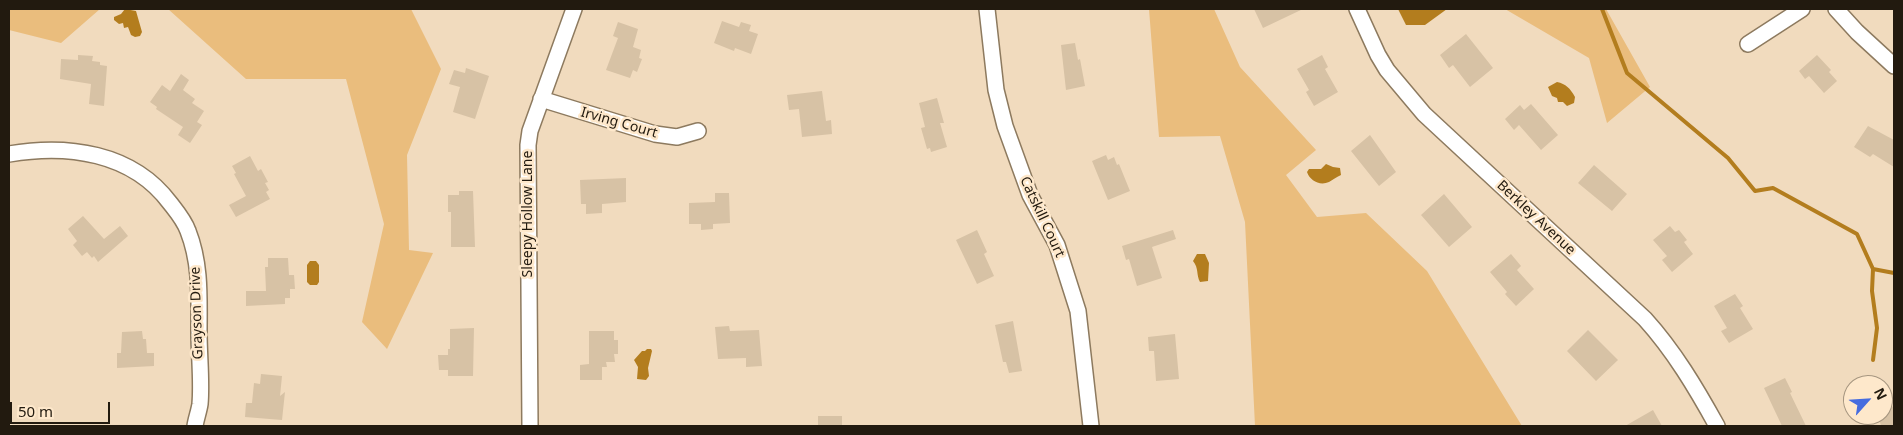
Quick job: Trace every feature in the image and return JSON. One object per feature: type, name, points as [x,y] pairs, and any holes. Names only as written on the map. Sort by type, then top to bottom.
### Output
[{"type":"street","name":"Sleepy Hollow Lane","points":[[530,426],[528,145],[530,131],[574,9]]},
{"type":"street","name":"Catskill Court","points":[[987,9],[996,90],[1005,126],[1030,195],[1057,245],[1078,311],[1091,426]]},
{"type":"street","name":"Berkley Avenue","points":[[1357,9],[1387,70],[1424,114],[1645,319],[1673,354],[1695,387],[1717,426]]},
{"type":"street","points":[[1748,44],[1802,9]]},
{"type":"street","points":[[1836,9],[1856,32],[1894,66]]},
{"type":"street","name":"Irving Court","points":[[541,100],[655,134],[677,137],[698,131]]},
{"type":"street","name":"Grayson Drive","points":[[9,154],[27,151],[72,150],[118,162],[145,177],[164,195],[182,218],[189,232],[198,272],[200,404],[194,426]]},
{"type":"shaded area","points":[[9,9],[100,9],[61,43],[9,30]]},
{"type":"shaded area","points":[[125,9],[136,11],[142,32],[140,36],[135,37],[131,35],[128,27],[124,28],[123,23],[119,24],[114,20],[114,17],[121,14]]},
{"type":"shaded area","points":[[168,9],[411,9],[441,69],[407,155],[409,250],[433,253],[387,349],[362,322],[384,224],[346,79],[246,79]]},
{"type":"shaded area","points":[[1149,9],[1214,9],[1240,67],[1316,150],[1286,175],[1317,217],[1366,213],[1427,271],[1522,426],[1255,426],[1245,222],[1220,136],[1159,137]]},
{"type":"shaded area","points":[[1398,9],[1447,9],[1425,25],[1406,25]]},
{"type":"shaded area","points":[[1505,9],[1606,9],[1650,87],[1607,123],[1589,58]]},
{"type":"shaded area","points":[[1557,82],[1569,89],[1575,97],[1574,103],[1567,106],[1563,102],[1558,102],[1557,98],[1552,96],[1548,87]]},
{"type":"shaded area","points":[[1326,164],[1340,168],[1341,175],[1326,183],[1319,183],[1310,178],[1307,172],[1309,169],[1321,169]]},
{"type":"shaded area","points":[[1197,254],[1205,254],[1209,263],[1208,281],[1200,282],[1193,261]]},
{"type":"shaded area","points":[[310,261],[316,261],[319,265],[319,282],[317,285],[310,285],[307,282],[307,265]]},
{"type":"shaded area","points":[[647,349],[652,351],[648,368],[649,376],[646,380],[637,379],[638,367],[634,360],[642,351]]},
{"type":"building","points":[[1254,9],[1303,9],[1263,28]]},
{"type":"building","points":[[722,21],[739,27],[741,22],[751,25],[749,31],[758,34],[751,54],[735,48],[734,51],[714,43]]},
{"type":"building","points":[[618,22],[638,29],[633,47],[641,50],[639,58],[642,59],[637,72],[633,70],[630,78],[606,70],[618,38],[613,36]]},
{"type":"building","points":[[1466,34],[1493,68],[1470,87],[1453,65],[1449,68],[1440,55]]},
{"type":"building","points":[[1075,43],[1085,86],[1066,90],[1061,45]]},
{"type":"building","points":[[78,55],[93,56],[92,61],[100,62],[100,65],[107,66],[104,106],[89,104],[91,84],[60,79],[61,59],[78,60]]},
{"type":"building","points":[[1322,55],[1328,67],[1325,69],[1338,92],[1314,106],[1306,92],[1309,90],[1297,69]]},
{"type":"building","points":[[1817,55],[1831,70],[1829,72],[1837,81],[1824,93],[1809,76],[1805,79],[1799,71]]},
{"type":"building","points":[[466,68],[489,76],[475,119],[453,112],[460,87],[449,84],[454,70],[465,73]]},
{"type":"building","points":[[181,74],[189,80],[183,90],[195,99],[192,103],[204,111],[197,122],[202,125],[190,143],[178,135],[183,127],[156,109],[157,107],[150,102],[162,85],[170,91]]},
{"type":"building","points":[[822,91],[826,121],[831,120],[832,134],[802,137],[799,109],[789,110],[787,95]]},
{"type":"building","points":[[937,98],[944,123],[940,123],[947,147],[931,152],[930,148],[927,149],[921,128],[925,127],[919,103]]},
{"type":"building","points":[[1531,104],[1558,135],[1541,150],[1519,125],[1514,130],[1505,119],[1520,105],[1524,110]]},
{"type":"building","points":[[1868,126],[1894,140],[1894,167],[1873,154],[1870,157],[1854,147]]},
{"type":"building","points":[[1370,135],[1396,172],[1379,186],[1351,151]]},
{"type":"building","points":[[1106,155],[1108,160],[1114,157],[1117,165],[1119,164],[1130,191],[1108,200],[1092,161]]},
{"type":"building","points":[[250,156],[258,171],[261,169],[268,182],[265,183],[269,190],[266,192],[270,199],[236,217],[229,205],[246,196],[234,174],[236,173],[232,166]]},
{"type":"building","points":[[1594,165],[1627,194],[1612,211],[1578,183]]},
{"type":"building","points":[[626,178],[626,202],[602,204],[602,213],[586,214],[586,204],[581,204],[580,180]]},
{"type":"building","points":[[459,191],[473,191],[475,247],[451,247],[451,212],[448,212],[448,195],[459,195]]},
{"type":"building","points":[[715,193],[729,193],[730,223],[713,224],[713,229],[701,230],[701,224],[689,224],[689,203],[715,202]]},
{"type":"building","points":[[1444,194],[1472,227],[1449,247],[1421,215]]},
{"type":"building","points":[[83,216],[104,239],[120,226],[128,236],[98,262],[94,256],[92,258],[87,252],[82,256],[73,245],[77,241],[68,229]]},
{"type":"building","points":[[1670,226],[1675,232],[1679,230],[1687,240],[1684,242],[1693,254],[1672,272],[1662,260],[1667,256],[1653,240]]},
{"type":"building","points":[[977,230],[987,252],[984,254],[994,276],[977,284],[956,240]]},
{"type":"building","points":[[1173,230],[1176,239],[1152,247],[1162,278],[1137,286],[1129,259],[1126,260],[1122,246]]},
{"type":"building","points":[[1511,254],[1521,266],[1517,270],[1534,289],[1516,306],[1490,272]]},
{"type":"building","points":[[268,258],[288,258],[289,275],[294,275],[295,289],[290,289],[290,298],[285,298],[285,304],[246,306],[246,291],[266,291],[265,267],[268,267]]},
{"type":"building","points":[[1735,294],[1743,306],[1740,308],[1753,329],[1729,343],[1721,331],[1727,328],[1714,306]]},
{"type":"building","points":[[1013,321],[1022,371],[1009,373],[1006,362],[1003,362],[995,325]]},
{"type":"building","points":[[729,326],[730,331],[759,330],[762,366],[746,367],[746,358],[718,359],[715,327]]},
{"type":"building","points":[[474,328],[473,376],[448,376],[448,370],[439,370],[438,355],[448,355],[448,349],[450,349],[450,329]]},
{"type":"building","points":[[1588,330],[1618,360],[1596,381],[1567,351]]},
{"type":"building","points":[[142,331],[143,339],[146,339],[147,353],[154,353],[154,366],[117,368],[117,353],[121,353],[122,332]]},
{"type":"building","points":[[589,331],[614,331],[614,340],[618,340],[618,354],[614,354],[615,362],[606,362],[607,367],[602,367],[602,380],[580,380],[580,365],[589,364]]},
{"type":"building","points":[[1175,334],[1179,379],[1156,381],[1154,351],[1149,351],[1148,337]]},
{"type":"building","points":[[261,374],[282,376],[280,396],[285,392],[282,420],[245,417],[246,403],[252,403],[254,383],[260,384]]},
{"type":"building","points":[[1785,378],[1806,426],[1782,426],[1764,388]]},
{"type":"building","points":[[1893,406],[1894,426],[1881,426],[1893,425]]},
{"type":"building","points":[[1653,410],[1662,426],[1625,426]]},
{"type":"building","points":[[818,416],[842,416],[842,426],[818,426]]},
{"type":"waterway","points":[[1602,9],[1627,73],[1728,158],[1755,191],[1773,188],[1857,234],[1873,269],[1894,273]]},
{"type":"waterway","points":[[1873,269],[1872,291],[1877,328],[1873,360]]}]
